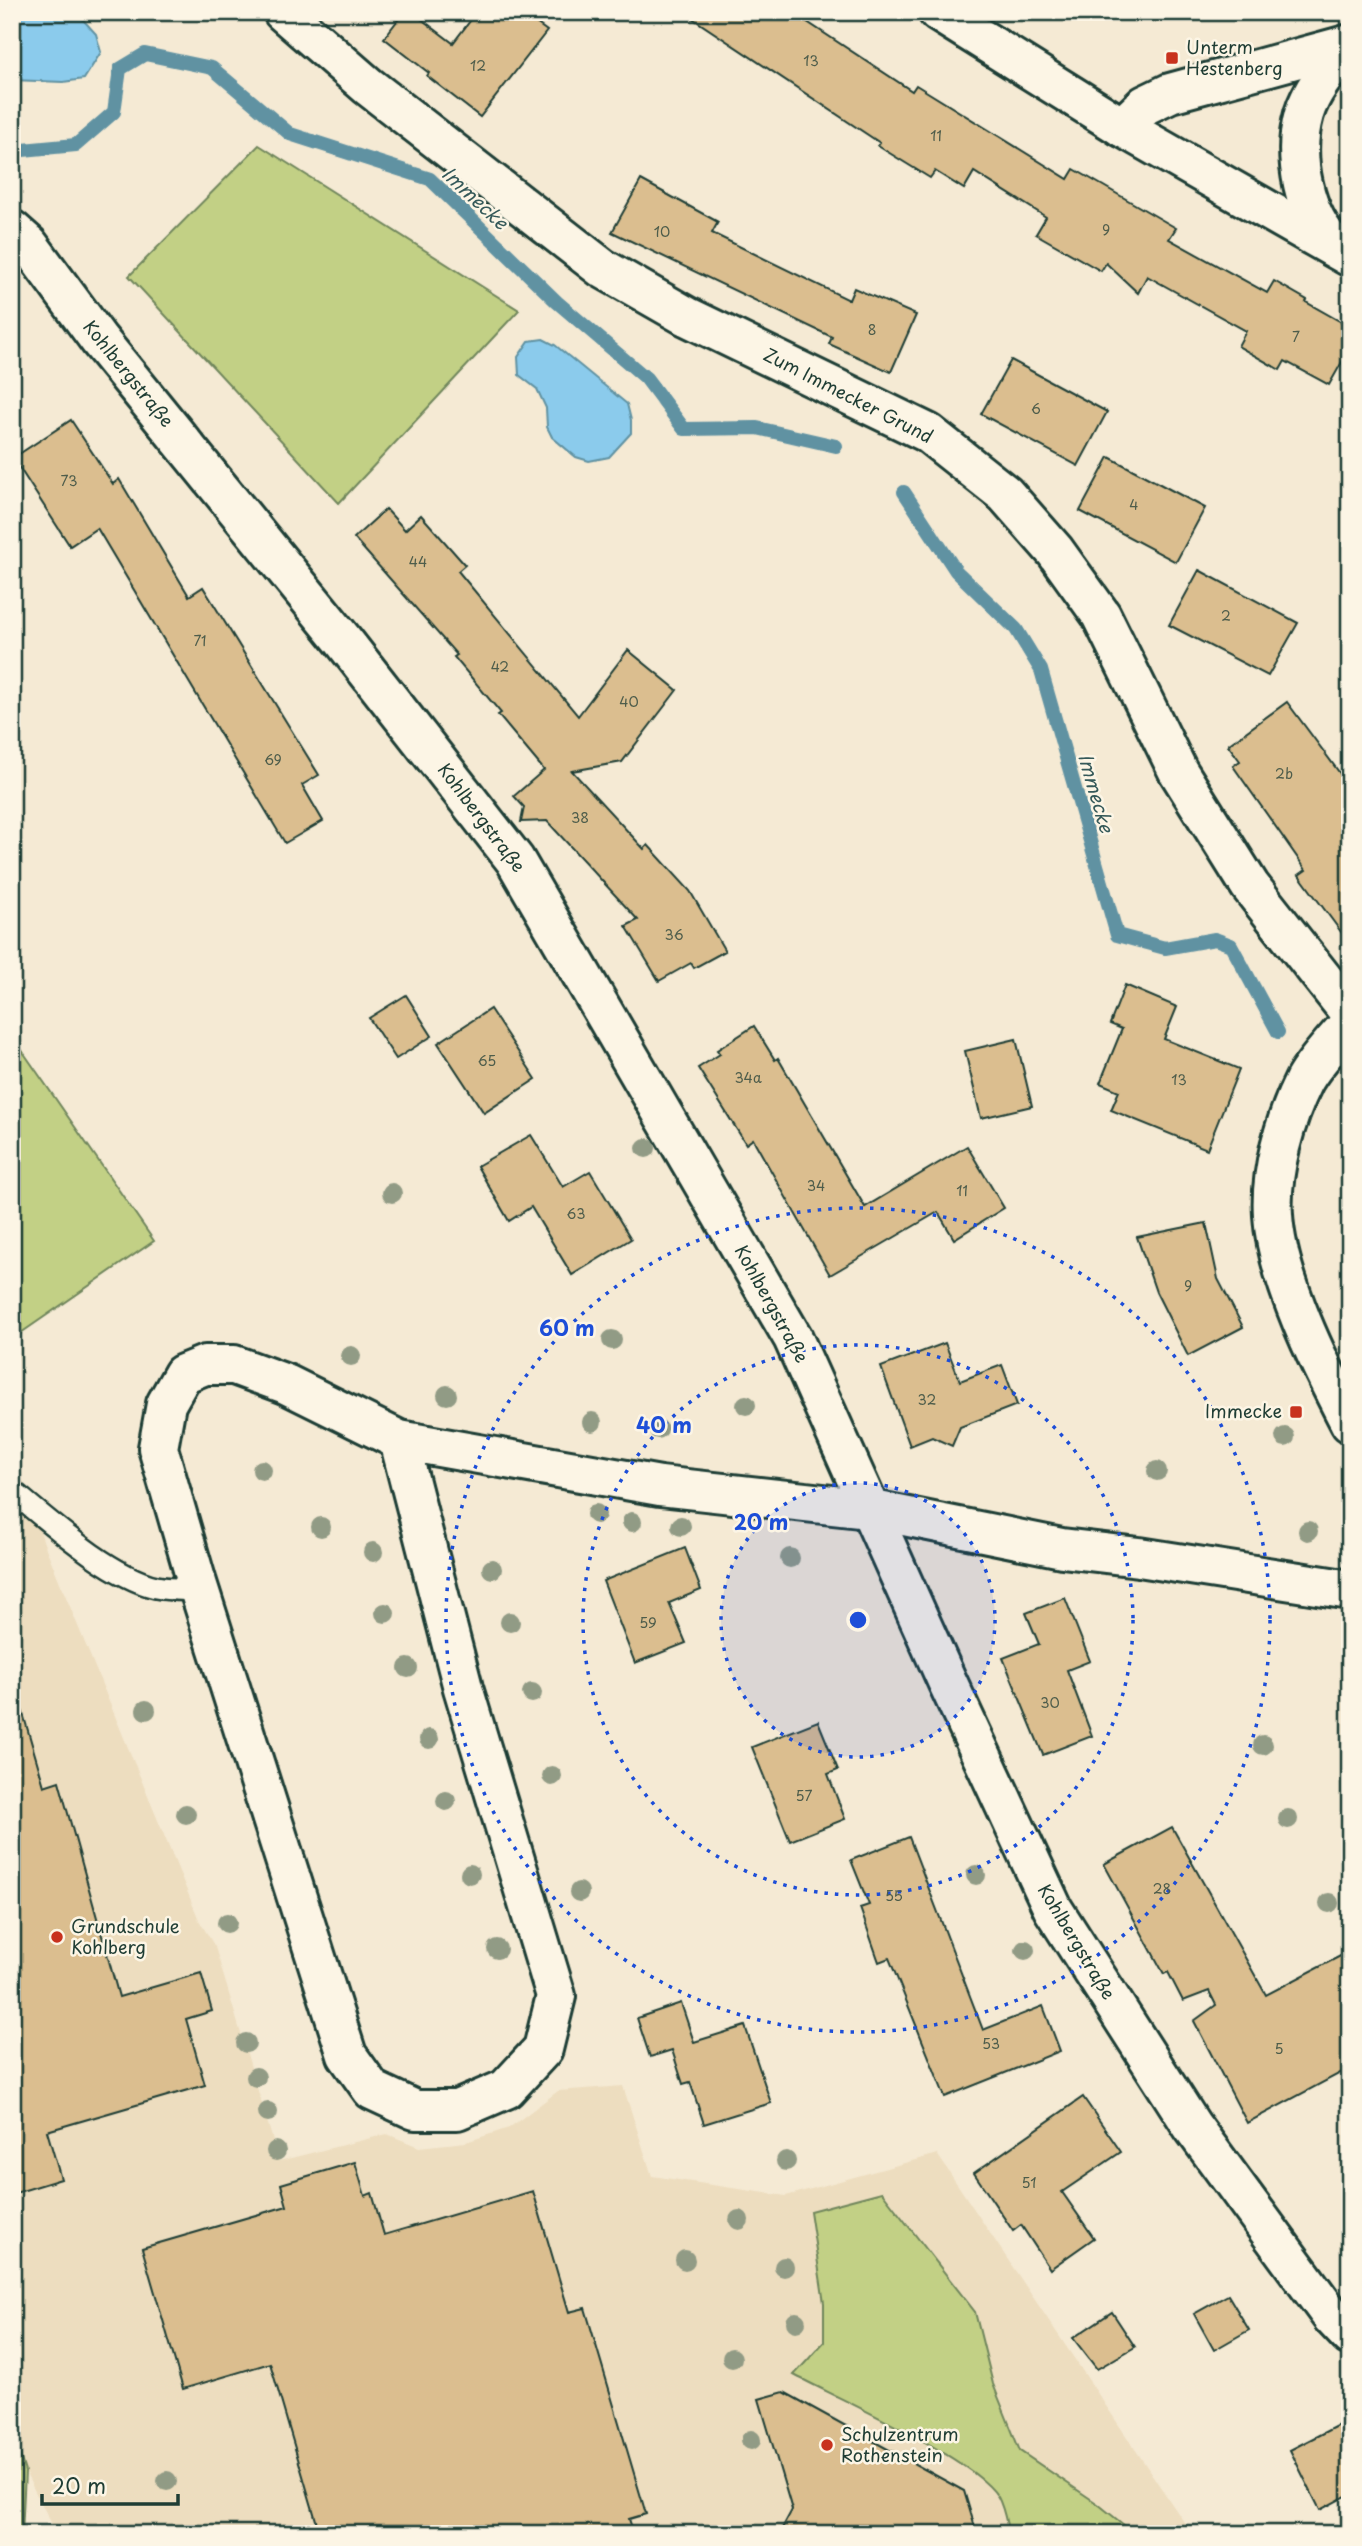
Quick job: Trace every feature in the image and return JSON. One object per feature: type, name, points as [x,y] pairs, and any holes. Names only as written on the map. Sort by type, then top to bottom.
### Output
[{"type":"street","name":"Zum Immecker Grund","points":[[283,12],[368,86],[602,268],[686,316],[928,433],[1005,494],[1055,551],[1101,615],[1178,771],[1250,886],[1350,1013]]},
{"type":"street","points":[[938,12],[1122,127],[1347,256]]},
{"type":"street","points":[[1122,127],[1145,105],[1170,93],[1349,45]]},
{"type":"street","points":[[1347,256],[1328,239],[1310,207],[1298,157],[1304,113],[1322,78],[1349,45]]},
{"type":"street","name":"Kohlbergstraße","points":[[12,230],[29,245],[99,340],[342,639],[515,860],[793,1338],[1053,1909],[1192,2126],[1332,2317],[1350,2336]]},
{"type":"street","points":[[1350,1023],[1305,1080],[1283,1131],[1273,1194],[1273,1216],[1283,1268],[1312,1345],[1350,1423]]},
{"type":"street","points":[[398,1440],[463,1688],[556,1996],[542,2049],[506,2089],[457,2109],[415,2110],[372,2090],[347,2055],[200,1590],[158,1448],[166,1404],[183,1374],[205,1365],[234,1365],[286,1384],[398,1440],[660,1486],[869,1509],[1062,1548],[1139,1557],[1350,1590]]},
{"type":"lane","points":[[12,1491],[68,1537],[130,1578],[157,1587],[200,1590]]},
{"type":"shaded area","points":[[12,1448],[45,1546],[199,1920],[215,1947],[279,2161],[387,2134],[419,2147],[466,2142],[509,2128],[558,2091],[623,2086],[652,2176],[786,2196],[937,2154],[1192,2534],[57,2534],[25,2472],[12,2430]]},
{"type":"green space","points":[[259,145],[519,310],[339,503],[129,276]]},
{"type":"green space","points":[[12,1036],[154,1241],[18,1335],[12,1412]]},
{"type":"green space","points":[[882,2192],[975,2312],[993,2384],[1020,2451],[1098,2504],[1135,2534],[1009,2534],[998,2497],[963,2465],[904,2430],[794,2375],[824,2342],[824,2303],[810,2211]]},
{"type":"green space","points":[[12,2430],[25,2472],[22,2534],[12,2534]]},
{"type":"water","points":[[12,12],[76,12],[96,34],[101,52],[84,79],[63,82],[12,80]]},
{"type":"water","points":[[543,339],[555,345],[627,404],[631,433],[609,457],[589,461],[576,457],[552,437],[547,427],[546,408],[537,389],[519,375],[518,357],[529,341]]},
{"type":"building","points":[[404,12],[412,12],[453,43],[477,12],[521,12],[547,31],[480,117],[384,38]]},
{"type":"building","points":[[683,12],[792,12],[912,91],[916,85],[1068,179],[1074,169],[1176,228],[1169,239],[1267,293],[1274,281],[1307,300],[1306,302],[1350,327],[1350,348],[1329,385],[1285,361],[1280,370],[1238,346],[1246,331],[1147,276],[1138,293],[1106,263],[1101,271],[1036,234],[1046,217],[974,172],[964,189],[935,171],[930,178],[878,146],[880,143]]},
{"type":"building","points":[[641,180],[718,222],[712,233],[849,300],[854,288],[916,315],[891,372],[829,344],[832,337],[612,232]]},
{"type":"building","points":[[1011,360],[1107,412],[1078,466],[981,414]]},
{"type":"building","points":[[71,420],[113,484],[119,479],[189,596],[203,587],[319,775],[302,785],[323,821],[285,843],[97,528],[70,546],[13,458]]},
{"type":"building","points":[[1109,457],[1205,508],[1176,562],[1080,511]]},
{"type":"building","points":[[386,509],[405,530],[421,515],[465,565],[458,571],[578,716],[628,650],[677,690],[622,762],[572,771],[644,849],[648,845],[690,891],[725,951],[694,968],[691,963],[659,981],[626,926],[638,920],[547,821],[521,822],[524,807],[514,796],[544,770],[454,657],[457,655],[354,538]]},
{"type":"building","points":[[1199,570],[1298,623],[1268,676],[1169,625]]},
{"type":"building","points":[[1287,702],[1350,787],[1350,944],[1299,875],[1306,870],[1233,766],[1240,761],[1228,745]]},
{"type":"building","points":[[1125,985],[1177,1007],[1164,1039],[1239,1069],[1207,1149],[1111,1110],[1119,1091],[1100,1083],[1122,1029],[1110,1024]]},
{"type":"building","points":[[406,995],[432,1036],[396,1059],[369,1018]]},
{"type":"building","points":[[490,1009],[536,1079],[484,1113],[438,1043]]},
{"type":"building","points":[[754,1026],[775,1060],[778,1058],[865,1207],[967,1146],[1004,1208],[954,1239],[938,1212],[830,1275],[753,1139],[746,1144],[698,1068],[720,1054],[717,1050]]},
{"type":"building","points":[[1016,1039],[1032,1106],[981,1118],[965,1051]]},
{"type":"building","points":[[531,1135],[563,1187],[590,1171],[631,1239],[572,1275],[531,1207],[509,1221],[477,1166]]},
{"type":"building","points":[[1206,1223],[1218,1279],[1243,1327],[1188,1356],[1156,1292],[1137,1237]]},
{"type":"building","points":[[945,1343],[960,1381],[1002,1365],[1017,1405],[960,1427],[952,1446],[932,1437],[910,1446],[881,1367]]},
{"type":"building","points":[[685,1548],[701,1590],[669,1603],[686,1643],[635,1663],[603,1581]]},
{"type":"building","points":[[1065,1598],[1090,1661],[1067,1670],[1092,1736],[1043,1755],[1003,1658],[1039,1644],[1026,1613]]},
{"type":"building","name":"Grundschule Kohlberg","points":[[22,1710],[44,1786],[59,1781],[119,1997],[201,1973],[212,2011],[186,2019],[205,2085],[47,2131],[61,2179],[12,2194],[12,1712]]},
{"type":"building","points":[[818,1721],[838,1770],[828,1774],[845,1819],[790,1841],[752,1747]]},
{"type":"building","points":[[1172,1827],[1266,1995],[1350,1951],[1350,2068],[1247,2123],[1194,2021],[1216,2005],[1209,1991],[1183,2001],[1168,1972],[1164,1974],[1104,1864]]},
{"type":"building","points":[[909,1837],[983,2030],[1043,2006],[1060,2051],[945,2097],[889,1958],[879,1962],[860,1908],[869,1905],[851,1860]]},
{"type":"building","points":[[681,2003],[694,2042],[745,2026],[771,2103],[704,2124],[690,2082],[683,2084],[672,2050],[650,2057],[637,2018]]},
{"type":"building","points":[[1083,2097],[1121,2152],[1062,2192],[1094,2238],[1050,2269],[1021,2225],[1013,2231],[974,2173]]},
{"type":"building","points":[[355,2162],[365,2196],[372,2193],[384,2235],[533,2191],[569,2312],[585,2308],[646,2514],[629,2519],[634,2534],[320,2534],[270,2363],[183,2389],[142,2248],[287,2206],[281,2184]]},
{"type":"building","points":[[1228,2295],[1249,2330],[1214,2350],[1194,2314]]},
{"type":"building","points":[[1112,2312],[1135,2347],[1097,2369],[1073,2338]]},
{"type":"building","name":"Schulzentrum Rothenstein","points":[[784,2392],[964,2491],[977,2534],[779,2534],[792,2510],[759,2399]]},
{"type":"building","points":[[1350,2419],[1350,2494],[1320,2510],[1290,2450]]},
{"type":"waterway","name":"Immecke","points":[[12,151],[76,145],[114,112],[120,69],[145,54],[212,68],[290,134],[430,179],[557,302],[646,378],[684,429],[757,428],[836,446]]},
{"type":"waterway","name":"Immecke","points":[[904,492],[956,571],[1016,629],[1041,670],[1117,935],[1165,948],[1215,939],[1231,945],[1278,1032]]},
{"type":"place","name":"Unterm Hestenberg","points":[[1172,58]]},
{"type":"place","name":"Immecke","points":[[1296,1412]]},
{"type":"place","name":"Grundschule Kohlberg","points":[[57,1937]]},
{"type":"place","name":"Schulzentrum Rothenstein","points":[[827,2445]]}]
